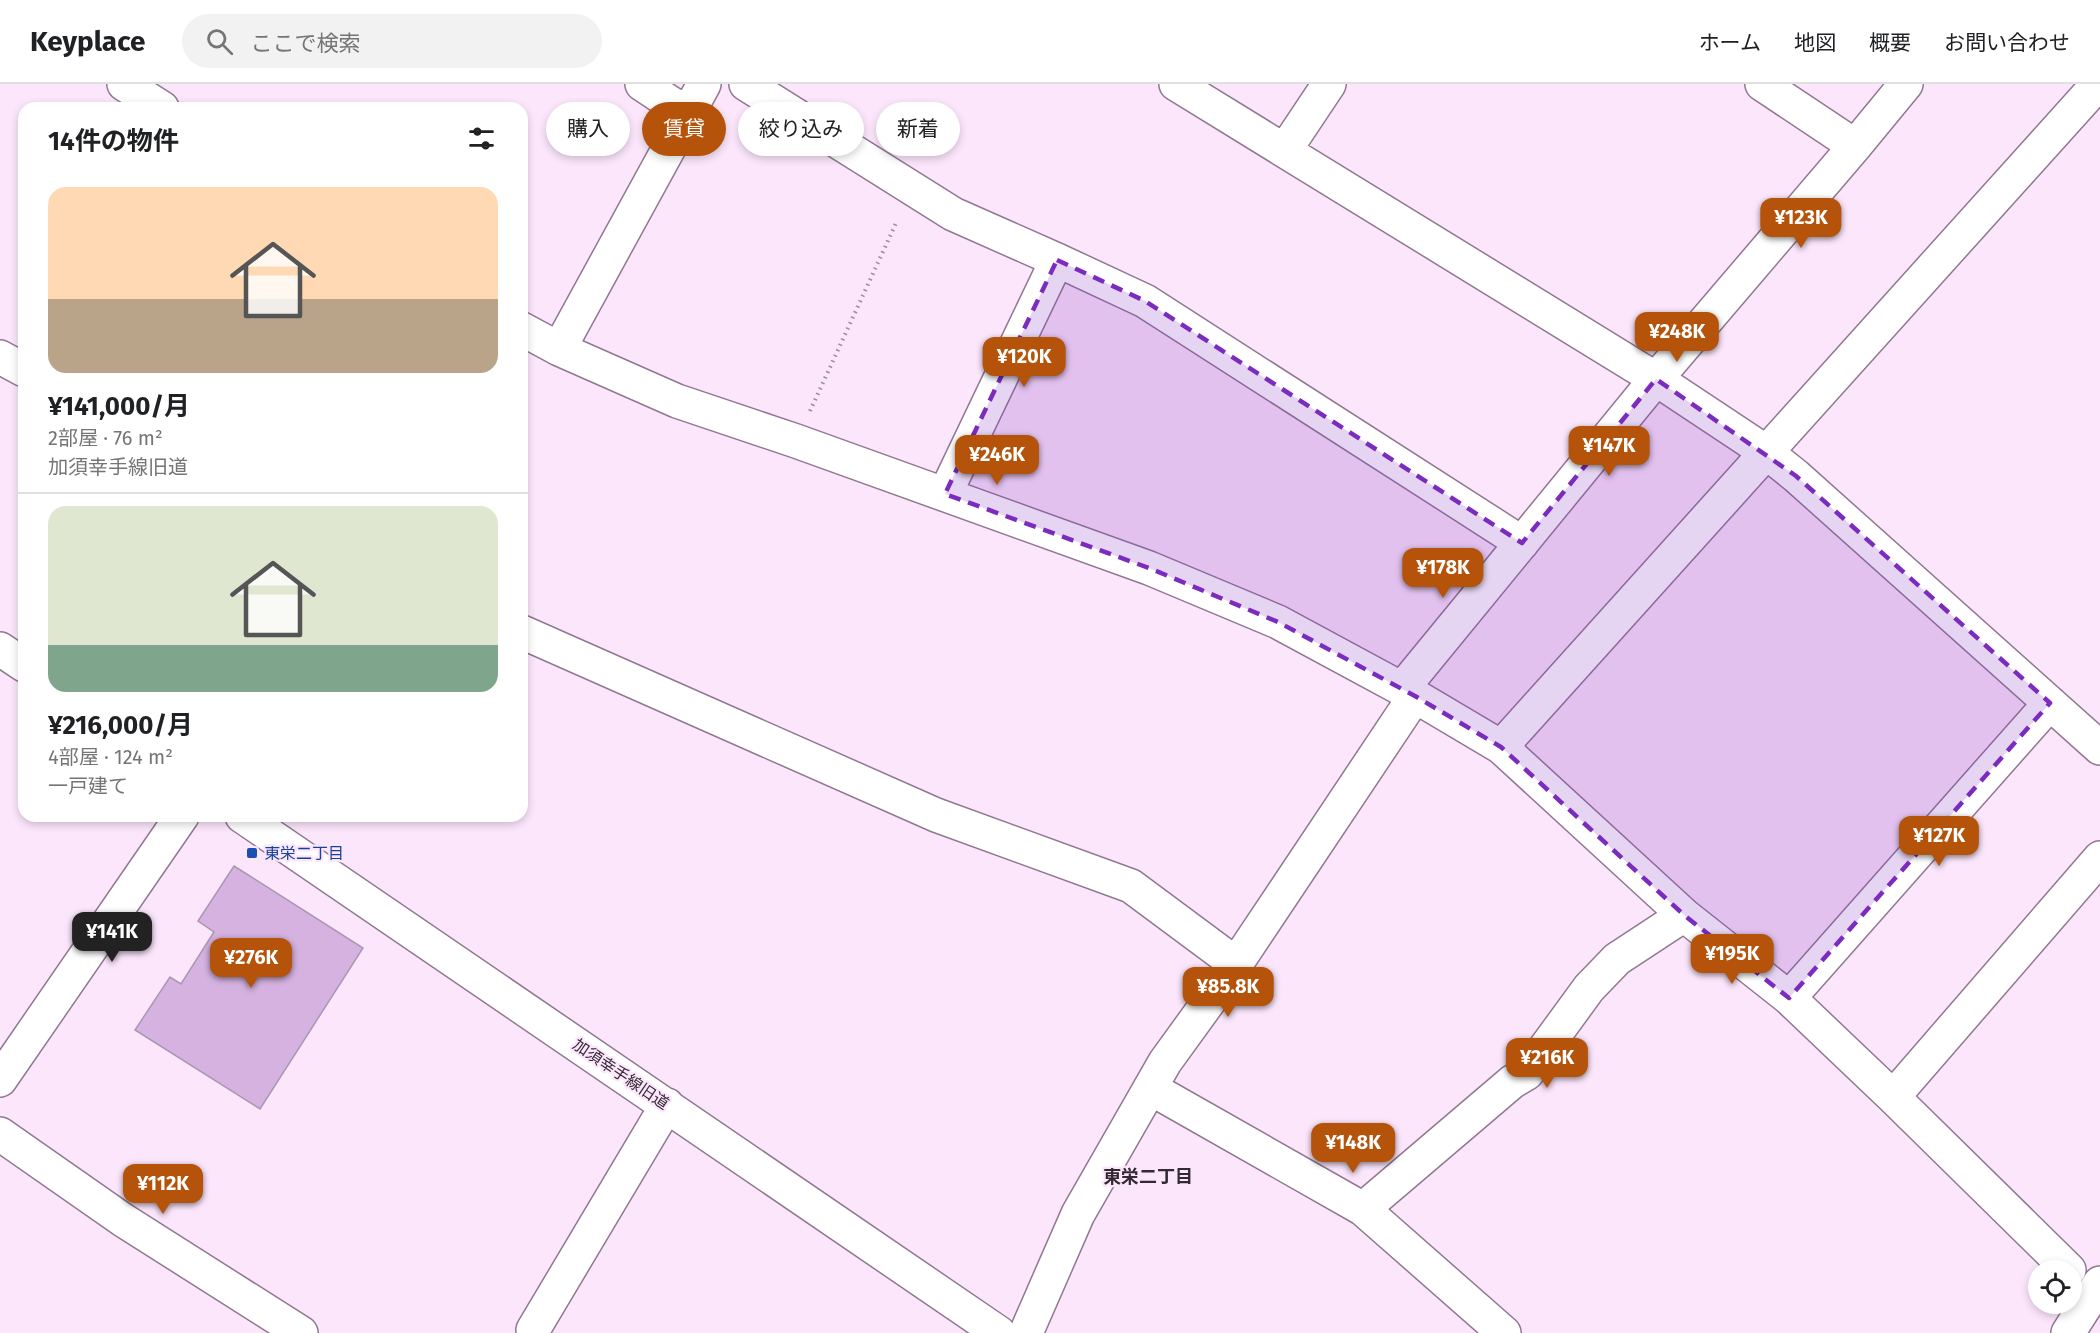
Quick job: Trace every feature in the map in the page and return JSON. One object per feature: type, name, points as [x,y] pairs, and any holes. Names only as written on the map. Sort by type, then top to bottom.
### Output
[{"type":"street","points":[[124,84],[152,102]]},
{"type":"street","points":[[642,84],[669,102]]},
{"type":"street","points":[[694,102],[704,84]]},
{"type":"street","points":[[746,84],[953,214],[1145,302],[1522,543]]},
{"type":"street","points":[[1176,84],[1656,380],[1766,452],[1796,476],[2100,748]]},
{"type":"street","points":[[1285,150],[1329,84]]},
{"type":"street","points":[[1762,84],[1855,146]]},
{"type":"street","points":[[1026,1333],[1078,1214],[1165,1062],[1236,964],[1409,692],[1522,543],[1656,380],[1906,84]]},
{"type":"street","points":[[1501,747],[1766,452],[2096,92]]},
{"type":"street","points":[[559,350],[665,156]]},
{"type":"street","points":[[945,494],[1057,260]]},
{"type":"street","points":[[528,332],[559,350],[677,401],[796,441],[1149,568],[1278,622],[1409,692],[1501,747],[1684,915],[1789,998],[2086,1285],[2068,1333]]},
{"type":"street","points":[[0,357],[18,367]]},
{"type":"street","points":[[528,635],[936,815],[1131,886],[1236,964]]},
{"type":"street","points":[[0,649],[18,662]]},
{"type":"street","points":[[1789,998],[2050,703]]},
{"type":"street","points":[[0,1080],[178,822]]},
{"type":"street","name":"加須幸手線旧道","points":[[251,822],[999,1333]]},
{"type":"street","points":[[1893,1097],[2100,858]]},
{"type":"street","points":[[1364,1209],[1512,1082],[1527,1073],[1590,988],[1617,959],[1684,915]]},
{"type":"street","points":[[1150,1088],[1364,1209],[1504,1333]]},
{"type":"street","points":[[533,1330],[667,1105]]},
{"type":"street","points":[[0,1134],[123,1220],[301,1333]]},
{"type":"path","points":[[796,441],[911,189]]},
{"type":"highlighted area","points":[[1057,260],[1145,301],[1522,543],[1656,379],[1796,476],[2050,703],[1789,998],[1684,915],[1501,747],[1415,696],[1278,622],[1149,568],[945,494]]},
{"type":"building","points":[[234,866],[363,948],[260,1109],[135,1030],[170,977],[181,984],[214,932],[198,921]]},
{"type":"place","name":"東栄二丁目","points":[[252,853]]},
{"type":"district","name":"東栄二丁目","points":[[1148,1177]]}]
